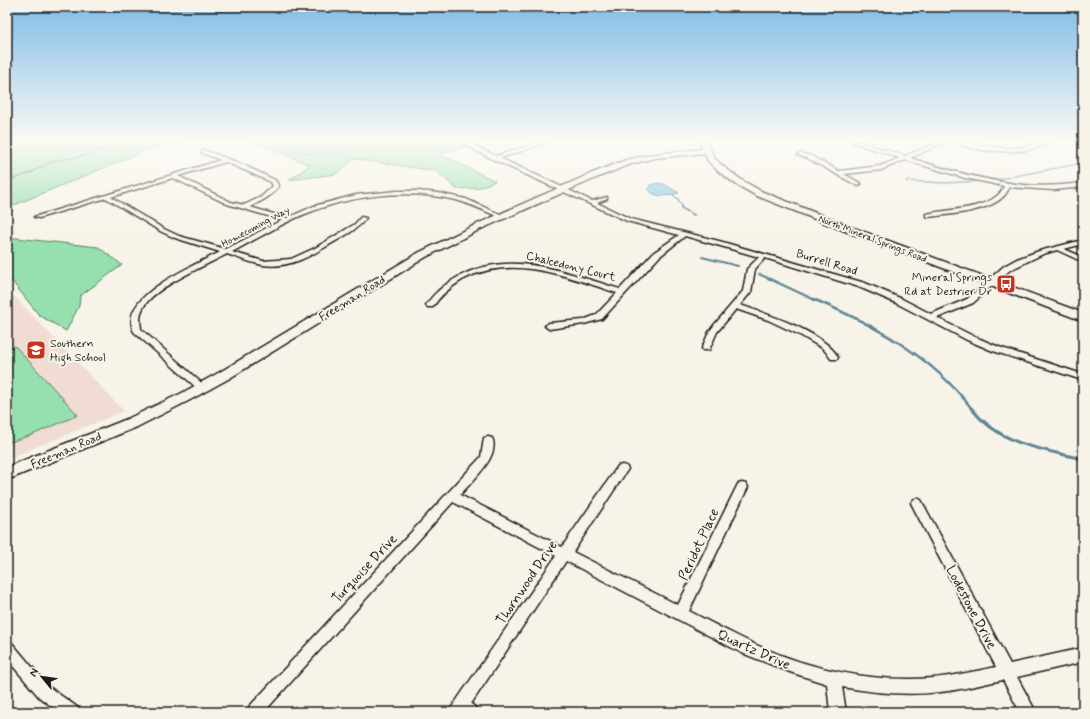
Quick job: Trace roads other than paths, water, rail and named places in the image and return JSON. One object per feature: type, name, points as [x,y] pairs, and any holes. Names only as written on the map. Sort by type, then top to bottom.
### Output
[{"type":"street","points":[[37,217],[173,176],[229,203],[287,220]]},
{"type":"street","points":[[244,208],[272,192],[276,186],[268,178],[262,176]]},
{"type":"street","name":"Burrell Road","points":[[531,176],[628,220],[763,256],[874,290],[932,317],[970,338],[996,349],[1079,376]]},
{"type":"street","name":"Freeman Road","points":[[7,474],[132,423],[202,388],[422,255],[501,216],[594,176]]},
{"type":"street","name":"North Mineral Springs Road","points":[[729,176],[760,194],[800,211],[1083,317]]},
{"type":"street","points":[[843,176],[858,184]]},
{"type":"street","points":[[965,176],[1007,185],[1051,188],[1083,184]]},
{"type":"street","points":[[928,216],[993,202],[1005,195],[1007,185]]},
{"type":"street","name":"Homecoming Way","points":[[202,388],[137,330],[134,322],[135,314],[140,305],[152,292],[287,220],[315,207],[352,197],[400,193],[449,197],[474,204],[501,216]]},
{"type":"street","points":[[106,196],[172,234],[196,244],[263,263],[283,263],[293,261],[317,249],[357,225],[364,218]]},
{"type":"street","points":[[591,203],[605,198]]},
{"type":"street","points":[[549,326],[594,320],[605,311],[656,255],[684,234]]},
{"type":"street","points":[[932,317],[970,301],[992,283],[1007,268],[1020,261],[1041,252],[1083,242]]},
{"type":"street","points":[[1057,248],[1083,260]]},
{"type":"street","points":[[706,348],[712,334],[747,292],[751,269],[763,256]]},
{"type":"street","name":"Chalcedony Court","points":[[430,305],[434,297],[462,277],[475,271],[502,265],[529,266],[622,292]]},
{"type":"street","points":[[735,306],[793,327],[825,346],[830,350],[834,357]]},
{"type":"street","name":"Turquoise Drive","points":[[254,712],[486,458],[488,441]]},
{"type":"street","name":"Thornwood Drive","points":[[463,710],[622,470]]},
{"type":"street","name":"Peridot Place","points":[[681,613],[742,487]]},
{"type":"street","name":"Quartz Drive","points":[[452,496],[767,657],[805,671],[834,678],[885,686],[925,686],[945,684],[1007,672],[1083,655]]},
{"type":"street","name":"Lodestone Drive","points":[[917,502],[1028,712]]},
{"type":"street","points":[[7,648],[44,692],[72,712]]},
{"type":"street","points":[[834,678],[838,712]]},
{"type":"water","points":[[658,183],[664,184],[679,193],[663,196],[655,194],[648,189],[650,185]]},
{"type":"waterway","points":[[7,181],[23,176]]},
{"type":"waterway","points":[[989,181],[1017,176]]},
{"type":"waterway","points":[[906,181],[945,183],[984,181]]},
{"type":"waterway","points":[[671,194],[678,199],[682,206],[681,208],[687,211]]},
{"type":"waterway","points":[[687,211],[694,215]]},
{"type":"waterway","points":[[702,257],[738,266]]},
{"type":"waterway","points":[[759,274],[815,300]]},
{"type":"waterway","points":[[813,299],[858,319],[920,357],[939,373],[972,409]]},
{"type":"waterway","points":[[971,408],[982,420],[1008,438],[1036,448],[1083,459]]},
{"type":"place","name":"Mineral Springs Rd at Destrier Dr","points":[[1006,284]]},
{"type":"place","name":"Southern High School","points":[[36,350]]}]
